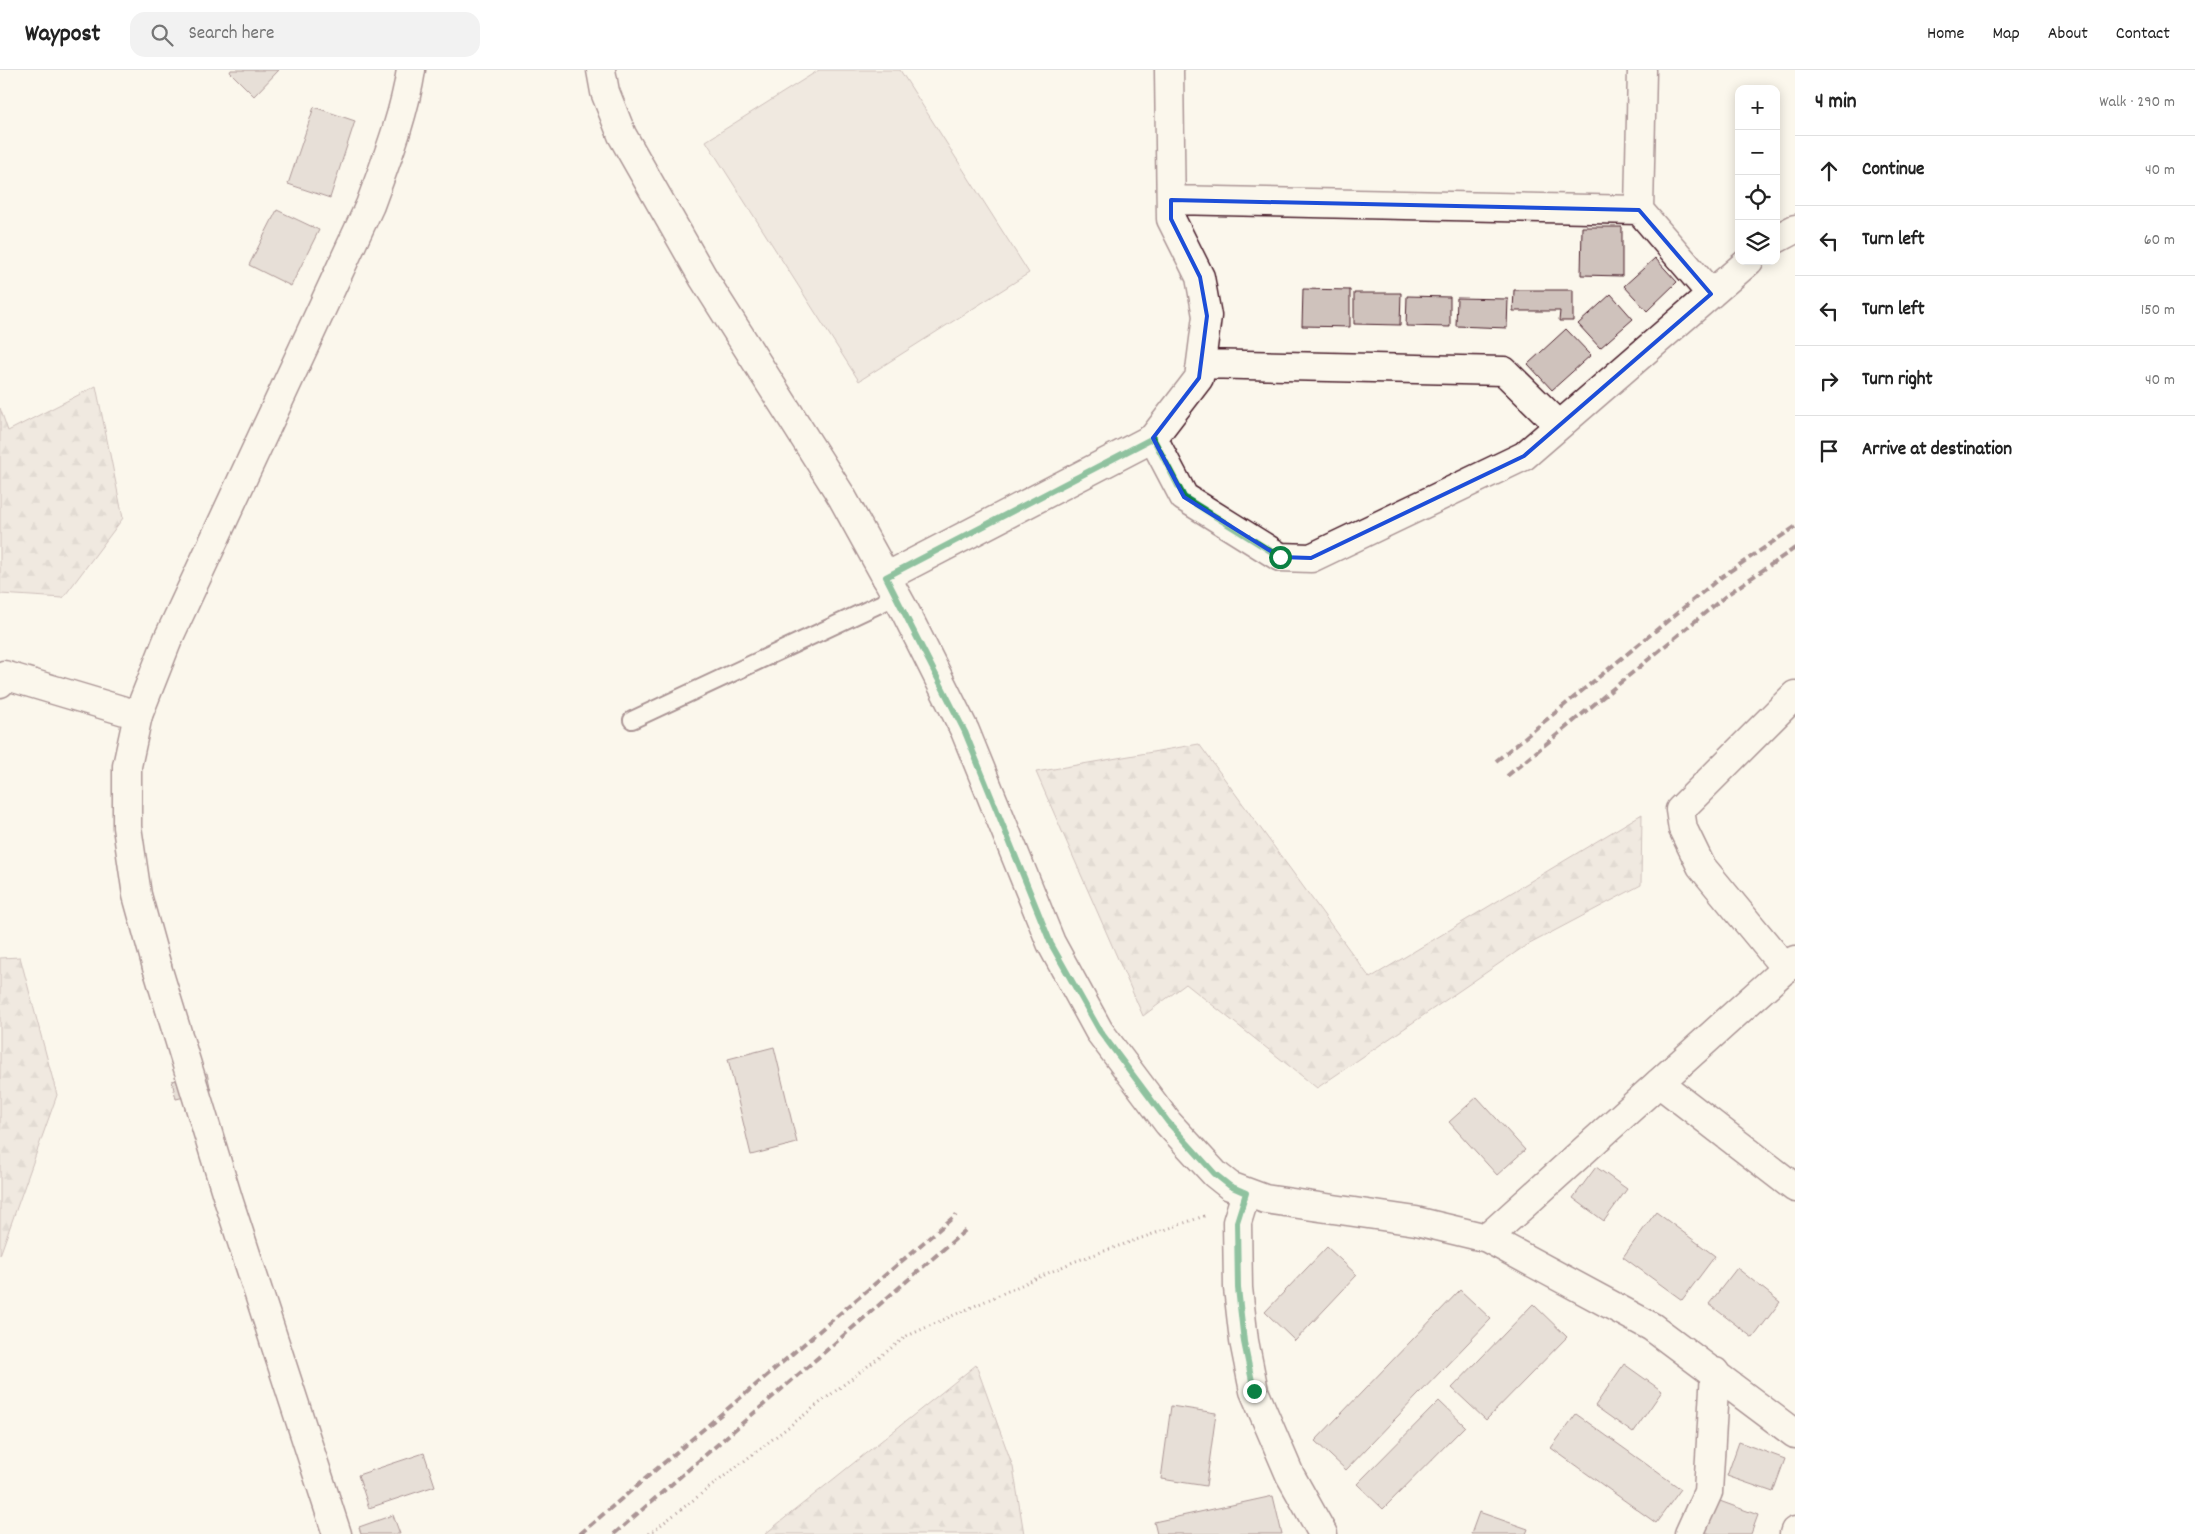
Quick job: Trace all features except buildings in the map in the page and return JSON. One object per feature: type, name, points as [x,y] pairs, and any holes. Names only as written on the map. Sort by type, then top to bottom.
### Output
[{"type":"street","points":[[337,1534],[230,1202],[137,894],[127,827],[127,766],[138,715],[168,638],[370,205],[389,154],[408,89],[411,70]]},
{"type":"street","points":[[601,70],[605,92],[627,144],[704,278],[842,497],[892,586],[965,732],[1051,944],[1100,1031],[1168,1122],[1215,1174],[1244,1199],[1265,1199],[1416,1221],[1487,1238],[1652,1327],[1795,1434]]},
{"type":"street","points":[[892,586],[1153,438],[1199,378],[1207,316],[1200,277],[1171,219],[1169,70]]},
{"type":"street","points":[[1642,70],[1640,210],[1711,294]]},
{"type":"street","points":[[1171,200],[1640,210]]},
{"type":"street","points":[[1780,237],[1795,229]]},
{"type":"street","points":[[1153,438],[1184,497],[1280,557],[1311,558],[1524,456],[1744,265]]},
{"type":"street","points":[[1201,364],[1504,371],[1559,425]]},
{"type":"street","points":[[0,682],[4,675],[138,715]]},
{"type":"street","points":[[1487,1238],[1790,964],[1701,866],[1683,829],[1680,810],[1795,695]]},
{"type":"street","points":[[1660,1083],[1795,1188]]},
{"type":"street","points":[[1244,1199],[1237,1222],[1238,1288],[1244,1342],[1254,1391],[1290,1475],[1323,1534]]},
{"type":"street","points":[[1689,1534],[1708,1492],[1714,1372]]},
{"type":"lane","points":[[632,720],[892,586]]},
{"type":"path","points":[[649,1534],[907,1336],[1073,1262],[1224,1209],[1244,1199]]},
{"type":"highlighted area","points":[[1171,200],[1639,210],[1711,294],[1524,456],[1311,558],[1280,557],[1184,497],[1153,438],[1199,378],[1207,316],[1200,277],[1171,219]]},
{"type":"green space","points":[[819,70],[900,70],[1029,273],[859,381],[706,141]]},
{"type":"green space","points":[[96,386],[123,518],[63,598],[0,594],[0,408],[8,431]]},
{"type":"green space","points":[[1199,744],[1370,978],[1642,814],[1641,885],[1522,948],[1317,1088],[1186,984],[1143,1016],[1036,772]]},
{"type":"green space","points":[[20,957],[57,1095],[0,1255],[0,958]]},
{"type":"green space","points":[[976,1365],[1013,1467],[1024,1534],[765,1534]]},
{"type":"railway","points":[[1496,761],[1720,578],[1795,527]]},
{"type":"railway","points":[[1507,776],[1728,594],[1795,548]]},
{"type":"railway","points":[[580,1534],[956,1215]]},
{"type":"railway","points":[[614,1534],[968,1228]]},
{"type":"route","points":[[1254,1391],[1244,1342],[1238,1288],[1237,1222],[1246,1193],[1230,1186],[1215,1174],[1168,1122],[1100,1031],[1051,944],[965,732],[886,577],[1153,438],[1184,497],[1280,557]]}]
